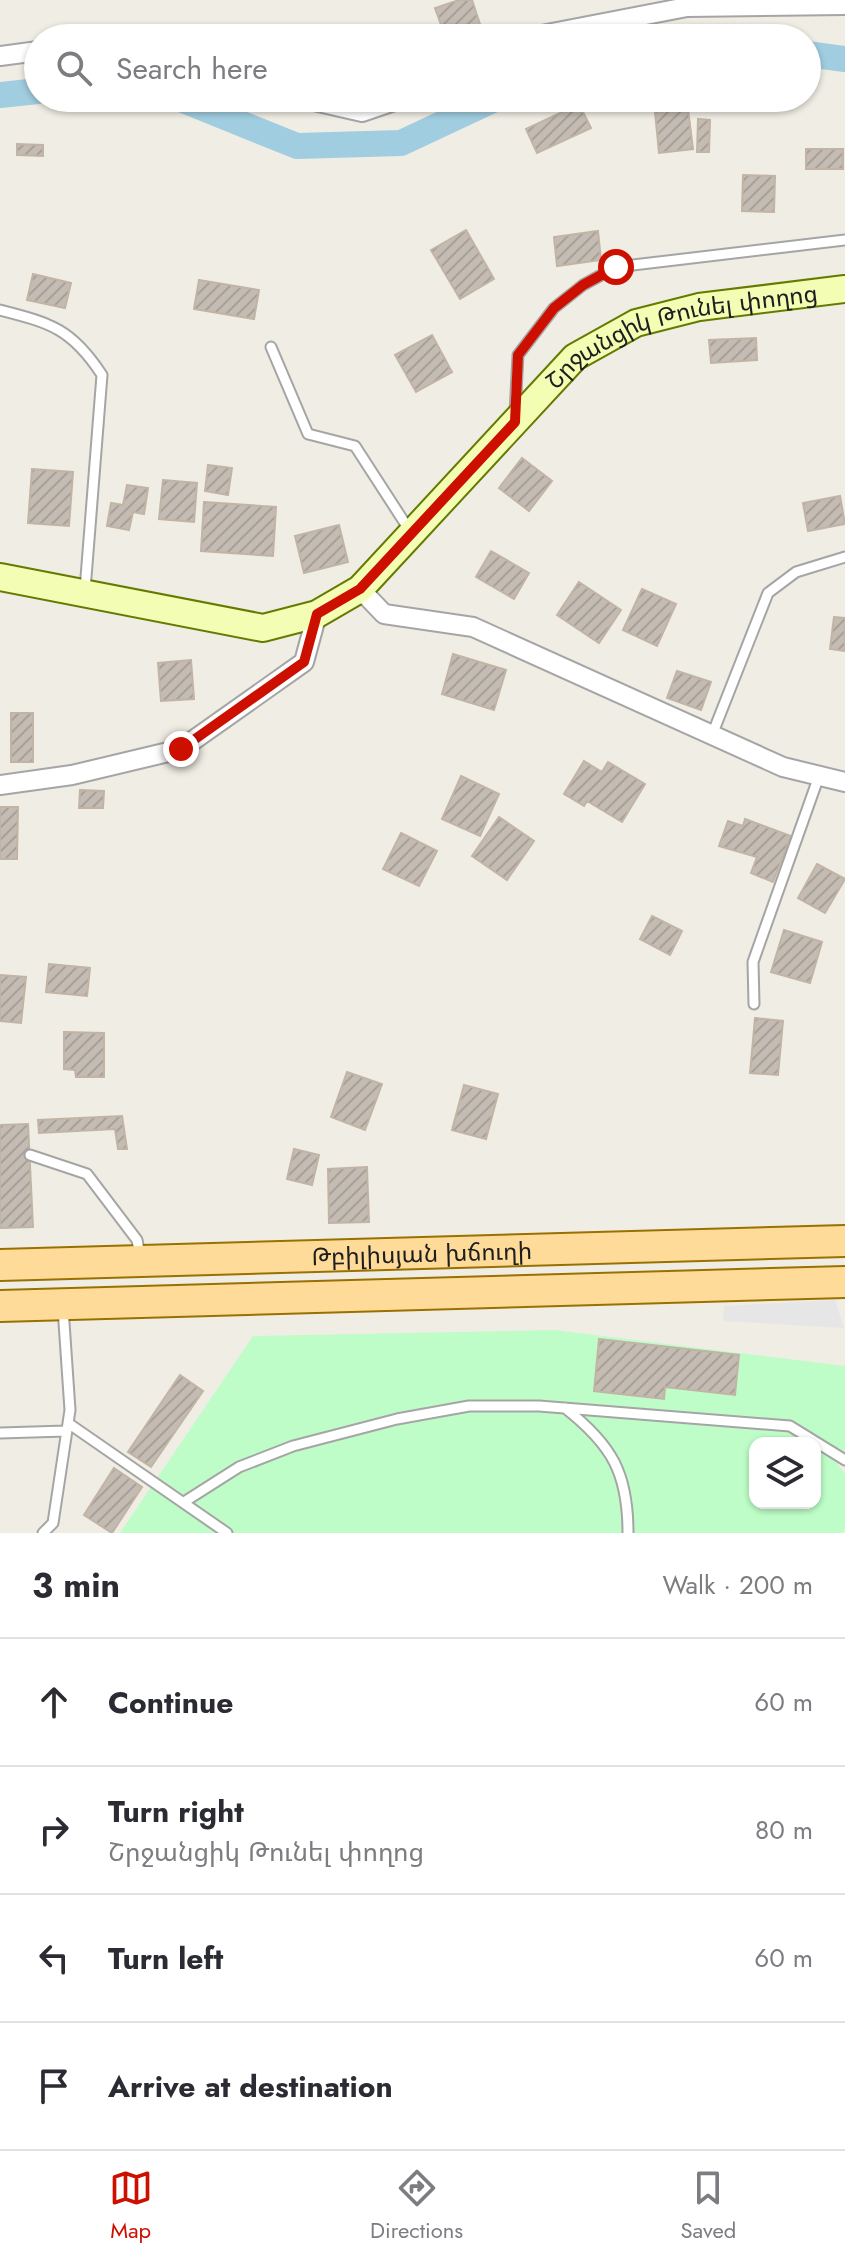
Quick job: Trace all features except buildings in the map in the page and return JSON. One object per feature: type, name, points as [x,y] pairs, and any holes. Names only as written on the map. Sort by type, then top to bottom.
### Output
[{"type":"main road","name":"Թբիլիսյան խճուղի","points":[[0,1265],[845,1241]]},
{"type":"main road","name":"Թբիլիսյան խճուղի","points":[[0,1306],[845,1282]]},
{"type":"street","points":[[599,24],[687,7],[845,5]]},
{"type":"street","points":[[0,56],[24,53]]},
{"type":"street","name":"Շրջանցիկ Թունել փողոց","points":[[0,577],[263,628],[317,614],[360,589],[575,357],[636,323],[699,307],[845,289]]},
{"type":"street","points":[[360,589],[384,614],[473,627],[783,767],[845,782]]},
{"type":"street","points":[[0,785],[86,772],[181,749],[304,662],[317,614]]},
{"type":"lane","points":[[515,422],[518,355],[554,308],[583,285],[616,267],[845,240]]},
{"type":"lane","points":[[0,310],[49,322],[84,348],[102,375],[85,594]]},
{"type":"lane","points":[[271,347],[308,434],[355,446],[411,533]]},
{"type":"lane","points":[[712,735],[768,593],[796,572],[845,557]]},
{"type":"lane","points":[[754,1004],[753,962],[819,776]]},
{"type":"lane","points":[[30,1155],[87,1174],[137,1240],[142,1262]]},
{"type":"lane","points":[[43,1533],[53,1523],[67,1427],[62,1305]]},
{"type":"lane","points":[[184,1502],[203,1487],[293,1446],[397,1419],[469,1406],[565,1408],[790,1426],[845,1460]]},
{"type":"lane","points":[[565,1408],[609,1449],[628,1501],[628,1533]]},
{"type":"lane","points":[[0,1433],[67,1427],[227,1533]]},
{"type":"green space","points":[[554,1330],[845,1366],[845,1448],[838,1465],[845,1474],[845,1529],[842,1533],[120,1533],[253,1336]]},
{"type":"shaded area","points":[[835,1300],[844,1328],[723,1321],[724,1306]]},
{"type":"waterway","points":[[821,56],[845,59]]},
{"type":"waterway","points":[[0,95],[24,92]]},
{"type":"waterway","points":[[213,112],[297,146],[401,143],[467,112]]},
{"type":"route","points":[[181,749],[304,662],[317,614],[360,589],[515,422],[518,355],[554,308],[583,285],[616,267]]}]
